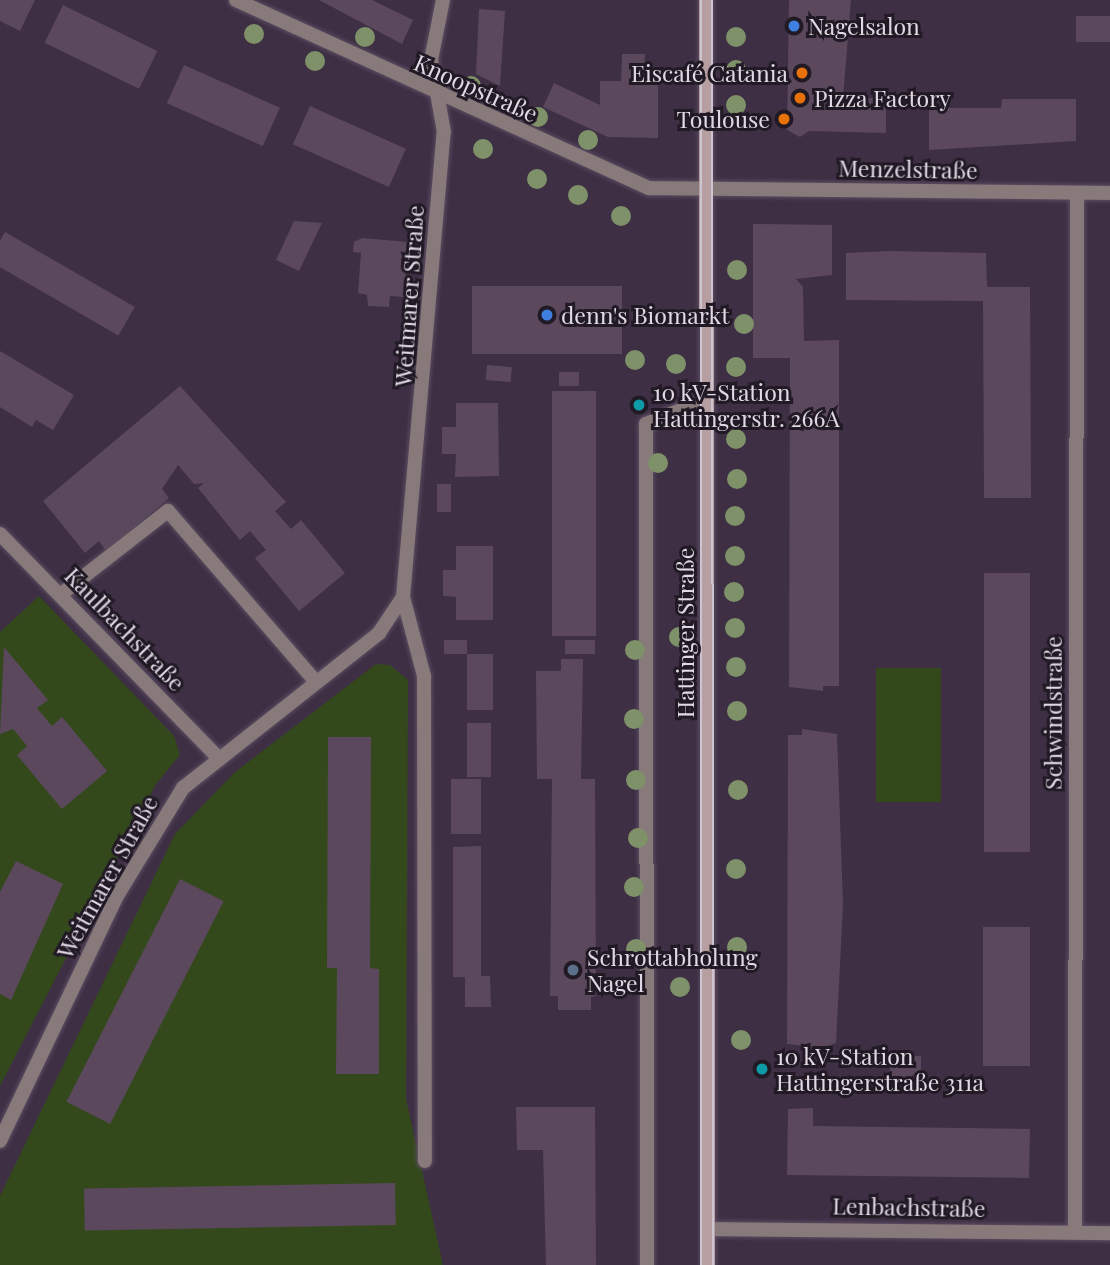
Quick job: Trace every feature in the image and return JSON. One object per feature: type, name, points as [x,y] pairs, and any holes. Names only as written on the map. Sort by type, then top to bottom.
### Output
[{"type":"main road","name":"Hattinger Straße","points":[[706,0],[708,1265]]},
{"type":"street","name":"Knoopstraße","points":[[236,0],[442,99],[649,188],[706,192]]},
{"type":"street","name":"Weitmarer Straße","points":[[425,1161],[424,676],[403,597],[423,417],[442,99],[431,60],[443,0]]},
{"type":"street","name":"Menzelstraße","points":[[706,192],[1110,193]]},
{"type":"street","name":"Schwindstraße","points":[[1075,1232],[1077,193]]},
{"type":"street","points":[[647,1265],[646,424],[706,400]]},
{"type":"street","points":[[60,595],[168,511],[315,681]]},
{"type":"street","name":"Kaulbachstraße","points":[[0,534],[217,756]]},
{"type":"street","name":"Weitmarer Straße","points":[[0,1141],[131,872],[183,788],[217,756],[379,633],[403,597]]},
{"type":"street","name":"Lenbachstraße","points":[[708,1229],[1110,1233]]},
{"type":"green space","points":[[39,596],[174,736],[180,755],[156,784],[0,1086],[0,632]]},
{"type":"green space","points":[[376,664],[390,665],[408,680],[406,1099],[443,1265],[0,1265],[0,1196],[175,834],[235,772]]},
{"type":"green space","points":[[876,668],[941,668],[941,802],[876,802]]},
{"type":"building","points":[[0,0],[35,0],[20,31],[0,21]]},
{"type":"building","points":[[319,0],[372,0],[413,20],[402,44]]},
{"type":"building","points":[[789,0],[851,0],[843,98],[886,98],[886,133],[809,131],[800,137],[787,130]]},
{"type":"building","points":[[63,5],[157,51],[139,89],[45,43]]},
{"type":"building","points":[[479,9],[505,11],[500,86],[476,74]]},
{"type":"building","points":[[1076,16],[1110,16],[1110,42],[1076,42]]},
{"type":"building","points":[[622,54],[645,54],[644,82],[658,82],[658,138],[608,137],[543,107],[554,83],[600,105],[600,81],[621,81]]},
{"type":"building","points":[[184,65],[280,108],[263,146],[167,103]]},
{"type":"building","points":[[1002,99],[1076,99],[1076,141],[929,150],[929,108],[1001,108]]},
{"type":"building","points":[[310,106],[406,149],[389,187],[293,144]]},
{"type":"building","points":[[294,221],[322,223],[299,271],[276,260]]},
{"type":"building","points":[[753,224],[832,225],[832,275],[796,279],[803,287],[804,341],[839,340],[839,686],[823,686],[823,691],[789,687],[790,358],[753,358]]},
{"type":"building","points":[[5,232],[135,307],[118,336],[0,267],[0,241]]},
{"type":"building","points":[[362,238],[408,242],[404,297],[390,296],[389,307],[368,306],[367,295],[358,293],[361,253],[353,252],[354,242]]},
{"type":"building","points":[[846,253],[986,253],[987,287],[1030,287],[1031,498],[984,498],[983,301],[846,300]]},
{"type":"building","name":"denn's Biomarkt","points":[[472,286],[622,286],[622,354],[472,354]]},
{"type":"building","points":[[0,351],[74,395],[53,430],[36,420],[32,427],[0,407]]},
{"type":"building","points":[[487,365],[512,367],[511,382],[486,380]]},
{"type":"building","points":[[559,372],[579,372],[579,386],[559,386]]},
{"type":"building","points":[[180,386],[286,502],[275,511],[291,529],[301,520],[345,573],[299,611],[255,558],[266,550],[250,531],[240,540],[198,488],[204,483],[194,484],[178,465],[162,489],[169,498],[106,551],[99,541],[85,553],[43,501]]},
{"type":"building","points":[[552,391],[596,391],[596,636],[552,636]]},
{"type":"building","points":[[456,403],[498,403],[499,476],[455,477],[456,454],[442,454],[442,427],[456,427]]},
{"type":"building","points":[[437,484],[451,484],[451,512],[437,512]]},
{"type":"building","points":[[456,546],[493,546],[493,620],[456,620],[456,597],[443,596],[443,570],[456,570]]},
{"type":"building","points":[[984,573],[1030,573],[1030,852],[984,852]]},
{"type":"building","points":[[444,640],[467,640],[467,654],[444,654]]},
{"type":"building","points":[[565,640],[595,640],[595,654],[565,654]]},
{"type":"building","points":[[4,647],[48,700],[37,708],[52,726],[62,717],[107,771],[62,809],[17,755],[27,746],[13,729],[0,734]]},
{"type":"building","points":[[467,654],[493,654],[493,710],[467,710]]},
{"type":"building","points":[[561,659],[583,659],[581,779],[595,779],[596,996],[591,997],[591,1010],[558,1010],[558,996],[550,996],[552,779],[537,779],[536,671],[561,671]]},
{"type":"building","points":[[467,723],[491,723],[491,777],[467,777]]},
{"type":"building","points":[[802,729],[837,734],[843,904],[836,1043],[821,1048],[787,1044],[788,735],[802,735]]},
{"type":"building","points":[[328,737],[371,737],[370,968],[379,969],[379,1074],[336,1074],[337,968],[327,968]]},
{"type":"building","points":[[451,779],[481,779],[481,834],[451,834]]},
{"type":"building","points":[[481,846],[481,976],[490,976],[491,1007],[465,1007],[465,977],[453,977],[453,847]]},
{"type":"building","points":[[16,861],[63,884],[11,1000],[0,994],[0,892]]},
{"type":"building","points":[[180,879],[224,901],[110,1124],[67,1102]]},
{"type":"building","points":[[983,927],[1030,927],[1030,1066],[983,1066]]},
{"type":"building","points":[[890,1056],[921,1056],[921,1082],[890,1082]]},
{"type":"building","name":"10 kV-Station Hattingerstraße 311a","points":[[757,1062],[766,1062],[766,1076],[757,1076]]},
{"type":"building","points":[[516,1107],[595,1107],[596,1265],[546,1265],[543,1150],[517,1150]]},
{"type":"building","points":[[813,1108],[813,1126],[1030,1129],[1029,1178],[787,1175],[788,1109]]},
{"type":"building","points":[[395,1183],[396,1225],[85,1230],[84,1188]]},
{"type":"tram line","points":[[701,0],[701,1265]]},
{"type":"tram line","points":[[712,0],[713,1265]]},
{"type":"place","name":"Nagelsalon","points":[[794,26]]},
{"type":"place","name":"Eiscafé Catania","points":[[802,73]]},
{"type":"place","name":"Pizza Factory","points":[[800,98]]},
{"type":"place","name":"Toulouse","points":[[784,119]]},
{"type":"place","name":"denn's Biomarkt","points":[[547,315]]},
{"type":"place","name":"10 kV-Station Hattingerstr. 266A","points":[[639,405]]},
{"type":"place","name":"Schrottabholung Nagel","points":[[573,970]]},
{"type":"place","name":"10 kV-Station Hattingerstraße 311a","points":[[762,1069]]}]
